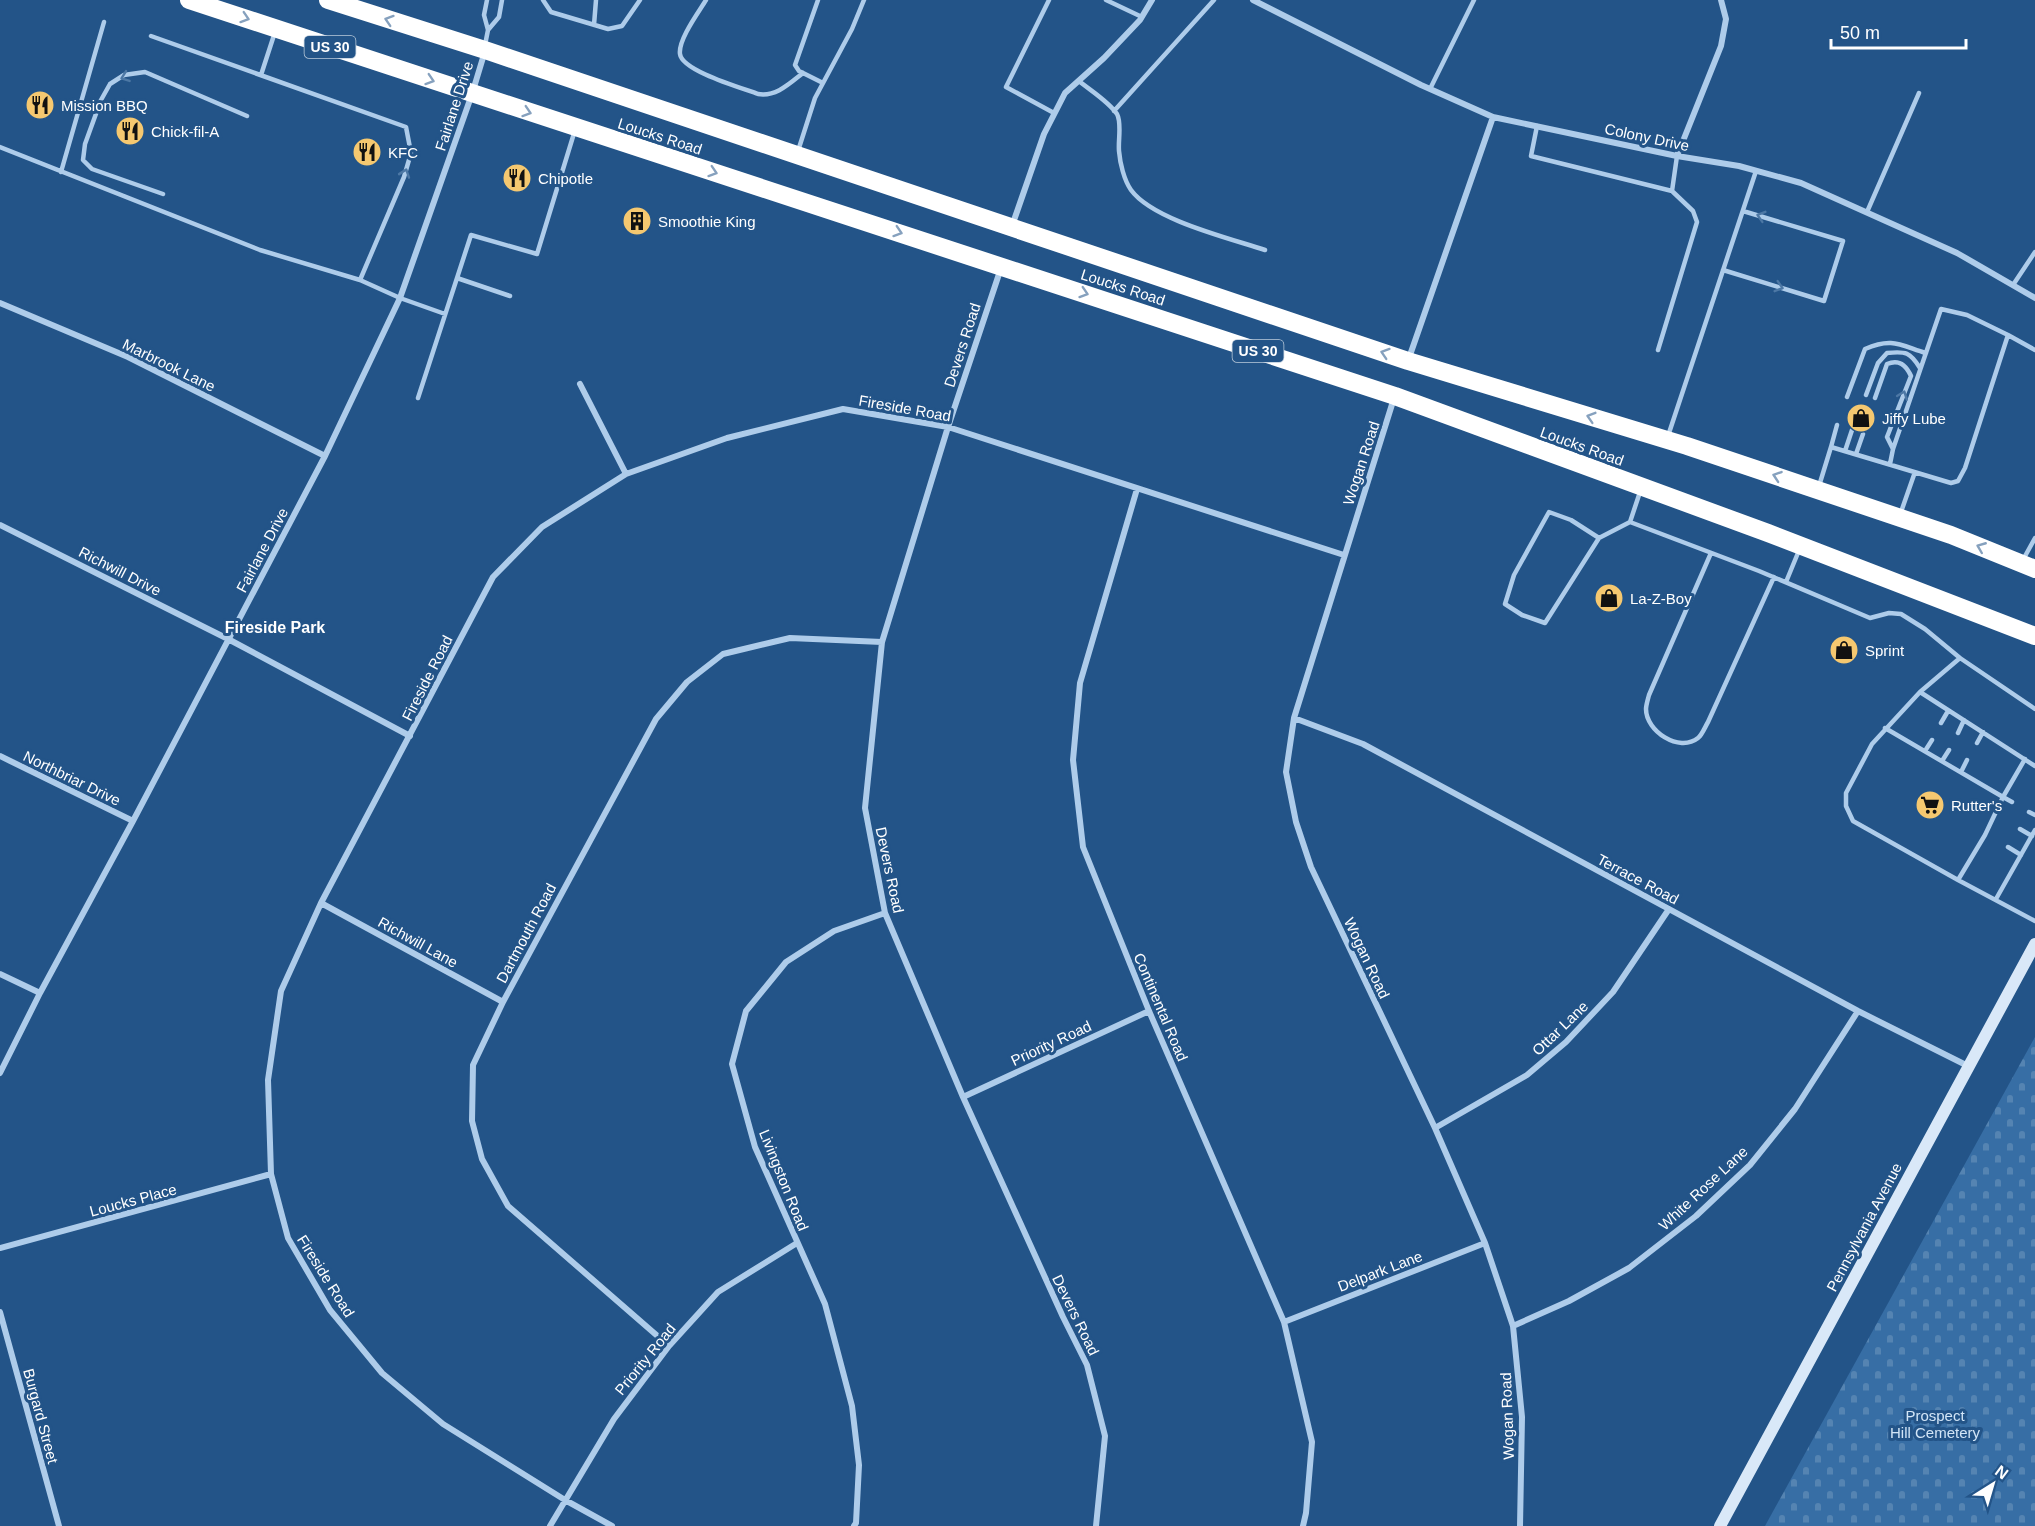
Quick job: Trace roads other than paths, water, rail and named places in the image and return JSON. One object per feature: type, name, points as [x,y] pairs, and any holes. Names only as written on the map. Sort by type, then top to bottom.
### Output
[{"type":"highway","name":"Loucks Road","points":[[189,0],[1395,396],[1801,546],[2035,636]]},
{"type":"highway","name":"Loucks Road","points":[[328,0],[484,50],[1408,361],[1667,440],[1818,490],[1951,535],[2028,566]]},
{"type":"highway","points":[[1991,618],[2035,646]]},
{"type":"street","points":[[1011,229],[1044,134],[1065,93],[1104,58],[1142,17],[1152,0]]},
{"type":"street","name":"Colony Drive","points":[[1253,0],[1430,89],[1492,117],[1677,156],[1739,166],[1801,183],[1957,253],[2035,298]]},
{"type":"street","points":[[1677,156],[1721,46],[1726,19],[1723,0]]},
{"type":"street","name":"Fairlane Drive","points":[[0,1072],[325,456],[400,298],[472,94],[484,50]]},
{"type":"street","points":[[1408,361],[1492,117]]},
{"type":"street","name":"Devers Road","points":[[1002,266],[948,427],[882,642],[865,808],[885,913],[963,1097],[1087,1365],[1105,1436],[1096,1526]]},
{"type":"street","name":"Marbrook Lane","points":[[0,303],[128,357],[325,456]]},
{"type":"street","points":[[580,384],[626,474]]},
{"type":"street","name":"Wogan Road","points":[[1395,396],[1294,718],[1286,772],[1296,822],[1311,867],[1435,1128],[1485,1244],[1513,1326],[1522,1417],[1520,1526]]},
{"type":"street","name":"Fireside Road","points":[[612,1526],[565,1500],[443,1424],[381,1373],[330,1310],[288,1238],[271,1174],[268,1080],[281,991],[321,903],[493,577],[543,527],[626,474],[727,438],[843,409],[948,427],[1344,555]]},
{"type":"street","name":"Continental Road","points":[[1137,489],[1080,683],[1073,760],[1083,846],[1149,1011],[1284,1322],[1312,1442],[1303,1526]]},
{"type":"street","name":"Richwill Drive","points":[[0,525],[228,639]]},
{"type":"street","name":"Dartmouth Road","points":[[669,1346],[508,1206],[482,1159],[472,1121],[473,1065],[503,1002],[656,719],[687,682],[723,654],[790,638],[882,642]]},
{"type":"street","points":[[228,639],[410,736]]},
{"type":"street","name":"Terrace Road","points":[[1294,718],[1363,744],[1858,1011],[1968,1066]]},
{"type":"street","name":"Northbriar Drive","points":[[0,756],[133,821]]},
{"type":"street","name":"Richwill Lane","points":[[321,903],[503,1002]]},
{"type":"street","name":"Ottar Lane","points":[[1435,1128],[1527,1075],[1566,1042],[1613,992],[1669,909]]},
{"type":"street","name":"Livingston Road","points":[[854,1526],[859,1465],[852,1406],[825,1304],[755,1147],[732,1064],[746,1011],[786,962],[834,931],[885,913]]},
{"type":"street","name":"Pennsylvania Avenue","points":[[1720,1526],[2035,944]]},
{"type":"street","points":[[0,974],[40,993]]},
{"type":"street","name":"Priority Road","points":[[963,1097],[1149,1011]]},
{"type":"street","name":"White Rose Lane","points":[[1513,1326],[1569,1301],[1629,1268],[1696,1216],[1750,1165],[1795,1109],[1858,1011]]},
{"type":"street","name":"Loucks Place","points":[[0,1248],[271,1174]]},
{"type":"street","name":"Priority Road","points":[[550,1526],[614,1419],[669,1346],[718,1292],[797,1243]]},
{"type":"street","name":"Delpark Lane","points":[[1284,1322],[1485,1244]]},
{"type":"street","name":"Burgard Street","points":[[0,1312],[59,1526]]},
{"type":"lane","points":[[484,50],[488,30],[484,15],[487,0]]},
{"type":"lane","points":[[488,30],[499,17],[502,0]]},
{"type":"lane","points":[[543,0],[551,12],[608,29],[622,26],[640,0]]},
{"type":"lane","points":[[594,25],[596,0]]},
{"type":"lane","points":[[706,0],[681,42],[681,59],[688,65],[738,86],[767,95],[777,92],[803,73]]},
{"type":"lane","points":[[818,0],[795,65],[799,71],[823,83]]},
{"type":"lane","points":[[796,156],[815,98],[852,29],[864,0]]},
{"type":"lane","points":[[1049,0],[1006,87],[1054,114]]},
{"type":"lane","points":[[1106,0],[1142,17]]},
{"type":"lane","points":[[1114,111],[1214,0]]},
{"type":"lane","points":[[1430,89],[1474,0]]},
{"type":"lane","points":[[62,172],[104,22]]},
{"type":"lane","points":[[261,75],[276,29]]},
{"type":"lane","points":[[151,36],[406,127],[411,153],[404,177],[360,280]]},
{"type":"lane","points":[[163,194],[92,169],[83,160],[101,100],[110,84],[123,75],[145,72],[247,116]]},
{"type":"lane","points":[[1079,81],[1119,117],[1119,151],[1123,170],[1131,190],[1146,204],[1170,218],[1265,250]]},
{"type":"lane","points":[[1867,212],[1919,93]]},
{"type":"lane","points":[[1537,126],[1531,156],[1672,191],[1693,211],[1697,222],[1658,350]]},
{"type":"lane","points":[[418,398],[471,235],[537,254],[576,128]]},
{"type":"lane","points":[[0,147],[261,250],[360,280],[400,298],[445,314]]},
{"type":"lane","points":[[1672,191],[1677,156]]},
{"type":"lane","points":[[1667,440],[1756,171]]},
{"type":"lane","points":[[1723,270],[1824,301],[1843,241],[1743,211]]},
{"type":"lane","points":[[2013,285],[2035,252]]},
{"type":"lane","points":[[457,278],[510,296]]},
{"type":"lane","points":[[1890,464],[1893,449],[1941,309],[1967,315],[2035,350]]},
{"type":"lane","points":[[1831,447],[1951,483],[1958,481],[1963,474],[2008,335]]},
{"type":"lane","points":[[1847,397],[1865,349],[1880,343],[1891,342],[1926,353]]},
{"type":"lane","points":[[1866,395],[1878,363],[1887,353],[1902,351],[1912,356],[1920,368]]},
{"type":"lane","points":[[1875,398],[1887,364],[1893,361],[1907,367],[1911,376],[1887,437],[1893,449]]},
{"type":"lane","points":[[1818,490],[1837,425]]},
{"type":"lane","points":[[1845,451],[1852,430]]},
{"type":"lane","points":[[1856,454],[1863,434]]},
{"type":"lane","points":[[1900,518],[1915,472]]},
{"type":"lane","points":[[1599,538],[1571,520],[1549,512],[1514,575],[1505,604],[1522,615],[1545,622],[1599,538],[1630,522],[1642,487]]},
{"type":"lane","points":[[1630,522],[1774,577],[1870,618],[1889,613],[1901,614],[2035,709]]},
{"type":"lane","points":[[2028,566],[2035,538]]},
{"type":"lane","points":[[1786,582],[1801,546]]},
{"type":"lane","points":[[1711,553],[1649,695],[1645,710],[1650,724],[1662,736],[1682,743],[1698,738],[1708,722],[1774,577]]},
{"type":"lane","points":[[1960,658],[1920,692],[1872,744],[1846,792],[1846,806],[1853,821],[2035,921]]},
{"type":"lane","points":[[1920,692],[2035,766]]},
{"type":"lane","points":[[1941,723],[1948,711]]},
{"type":"lane","points":[[1958,733],[1964,720]]},
{"type":"lane","points":[[1885,728],[2012,802]]},
{"type":"lane","points":[[1977,743],[1983,732]]},
{"type":"lane","points":[[1925,751],[1932,740]]},
{"type":"lane","points":[[1942,761],[1949,750]]},
{"type":"lane","points":[[1958,880],[2025,759]]},
{"type":"lane","points":[[1961,772],[1967,760]]},
{"type":"lane","points":[[2029,812],[2035,815]]},
{"type":"lane","points":[[1995,815],[2001,819]]},
{"type":"lane","points":[[2020,829],[2032,836]]},
{"type":"lane","points":[[1996,899],[2035,830]]},
{"type":"lane","points":[[2008,848],[2021,855]]},
{"type":"place","name":"Mission BBQ","points":[[40,105]]},
{"type":"place","name":"Chick-fil-A","points":[[130,131]]},
{"type":"place","name":"KFC","points":[[367,152]]},
{"type":"place","name":"Chipotle","points":[[517,178]]},
{"type":"place","name":"Smoothie King","points":[[637,221]]},
{"type":"place","name":"Jiffy Lube","points":[[1861,418]]},
{"type":"place","name":"La-Z-Boy","points":[[1609,598]]},
{"type":"place","name":"Sprint","points":[[1844,650]]},
{"type":"place","name":"Rutter's","points":[[1930,805]]},
{"type":"district","name":"Fireside Park","points":[[275,627]]},
{"type":"park label","name":"Prospect Hill Cemetery","points":[[1935,1424]]}]
